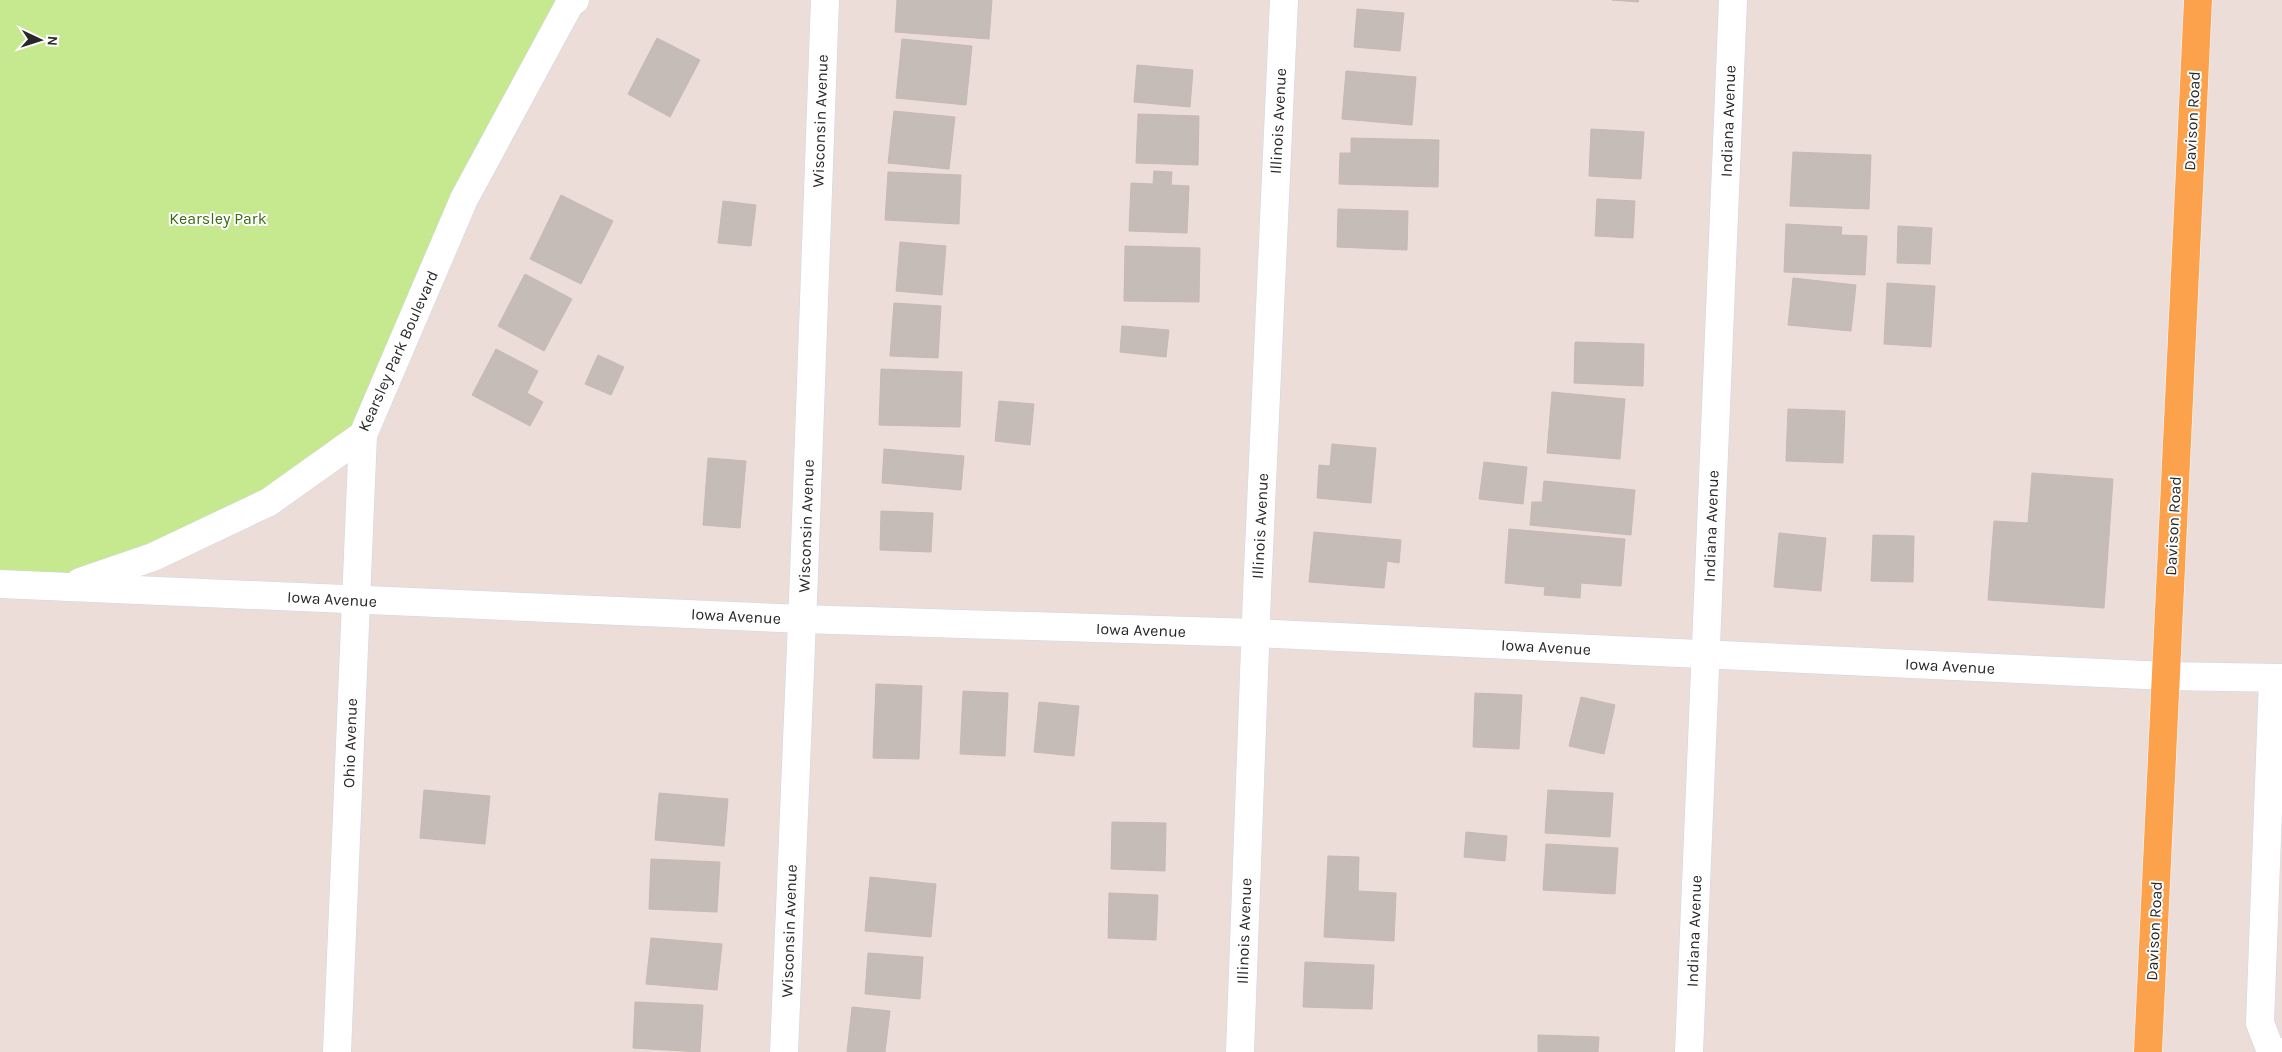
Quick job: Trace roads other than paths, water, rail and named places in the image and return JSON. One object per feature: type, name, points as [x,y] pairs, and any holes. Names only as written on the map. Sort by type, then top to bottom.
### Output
[{"type":"main road","name":"Davison Road","points":[[2148,1052],[2198,0]]},
{"type":"street","name":"Kearsley Park Boulevard","points":[[67,587],[153,557],[269,502],[363,434],[464,199],[570,5],[575,0]]},
{"type":"street","name":"Wisconsin Avenue","points":[[784,1052],[825,0]]},
{"type":"street","name":"Illinois Avenue","points":[[1240,1052],[1256,633],[1284,0]]},
{"type":"street","name":"Indiana Avenue","points":[[1689,1052],[1733,0]]},
{"type":"street","name":"Ohio Avenue","points":[[337,1052],[363,434]]},
{"type":"street","name":"Iowa Avenue","points":[[0,584],[802,619],[1256,633],[2166,676],[2277,678]]},
{"type":"street","points":[[2277,678],[2260,1023],[2270,1049],[2279,1052]]},
{"type":"park label","name":"Kearsley Park","points":[[218,218]]}]
